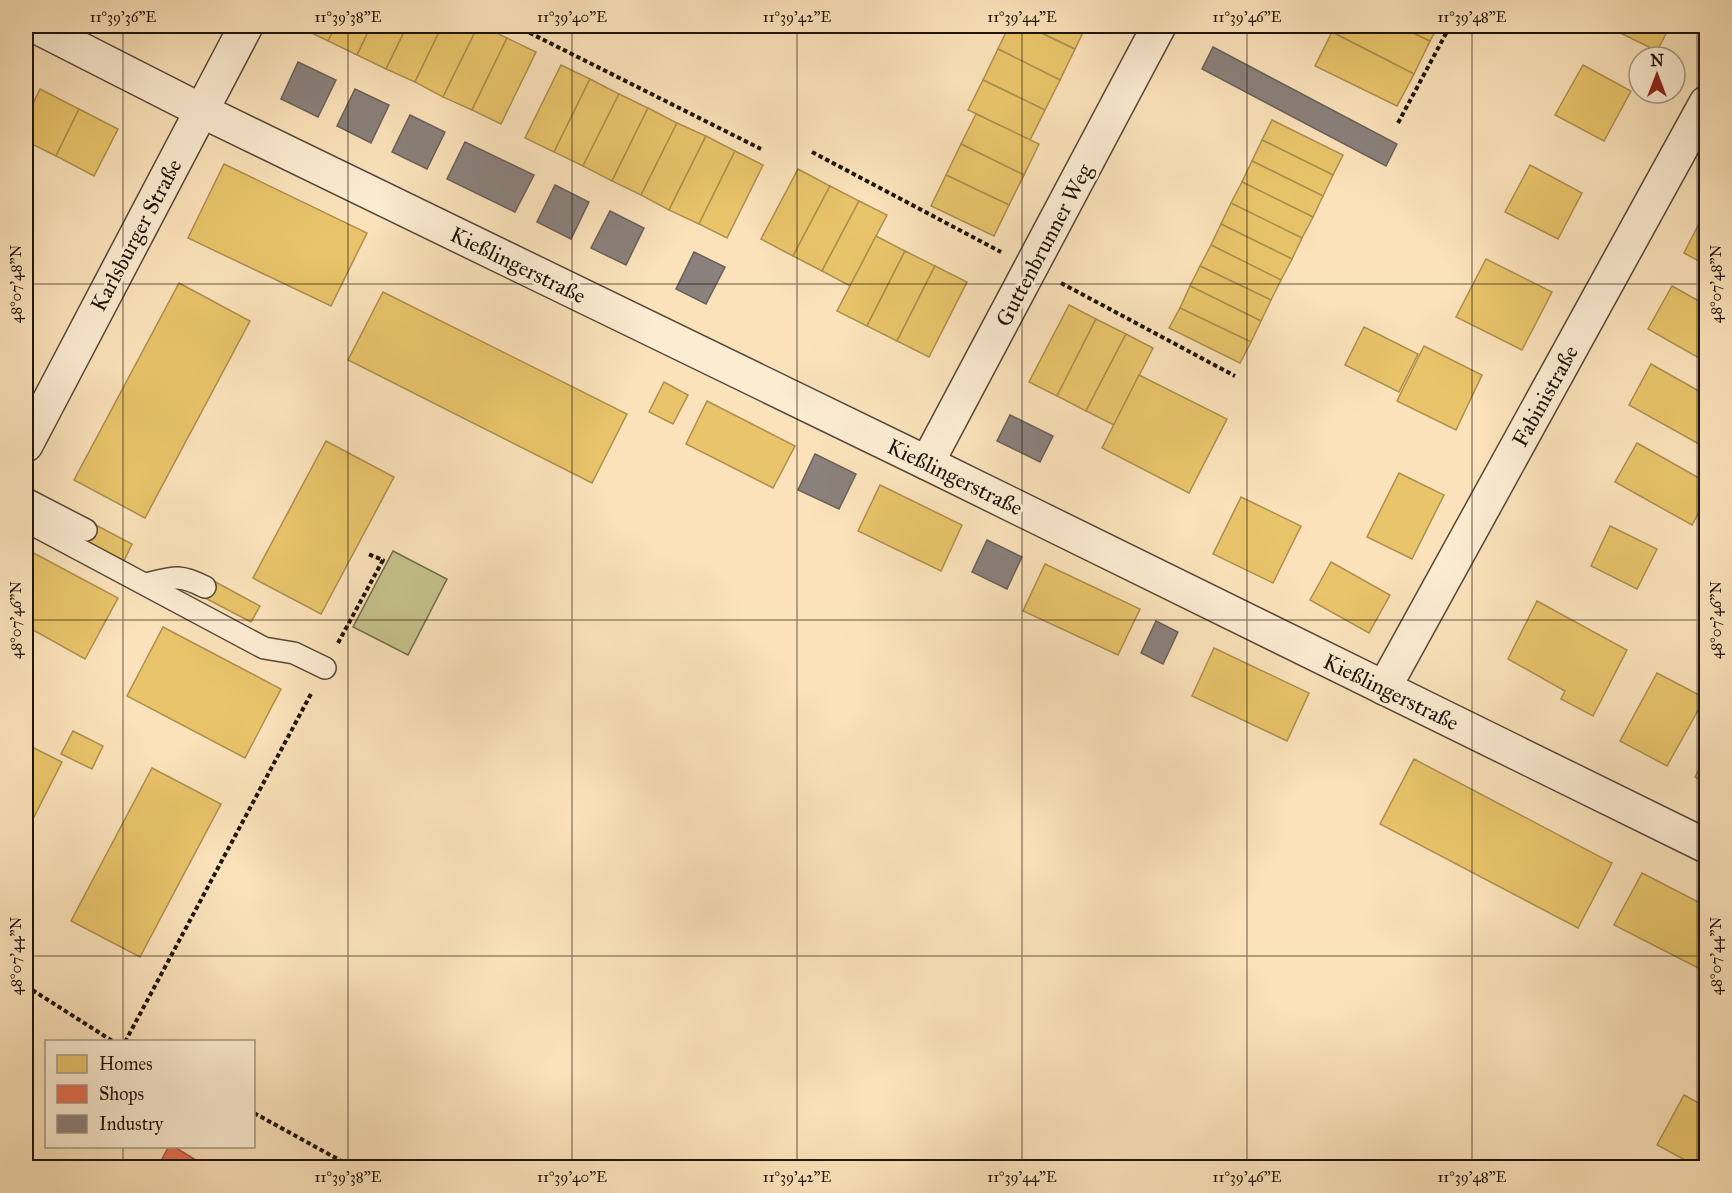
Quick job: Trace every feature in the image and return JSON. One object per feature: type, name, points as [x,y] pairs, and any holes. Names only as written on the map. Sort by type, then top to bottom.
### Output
[{"type":"street","name":"Kießlingerstraße","points":[[35,26],[202,111],[1707,846]]},
{"type":"street","name":"Karlsburger Straße","points":[[26,445],[246,26]]},
{"type":"street","name":"Guttenbrunner Weg","points":[[927,464],[1159,26]]},
{"type":"street","name":"Fabinistraße","points":[[1384,688],[1707,103]]},
{"type":"lane","points":[[26,499],[86,530]]},
{"type":"lane","points":[[26,520],[264,648],[294,653],[325,668]]},
{"type":"lane","points":[[146,584],[175,577],[188,578],[205,587]]},
{"type":"path","points":[[516,26],[761,148]]},
{"type":"path","points":[[1398,123],[1450,26]]},
{"type":"path","points":[[812,152],[1235,376]]},
{"type":"path","points":[[126,1040],[382,560],[368,554]]},
{"type":"path","points":[[26,986],[112,1040]]},
{"type":"path","points":[[255,1114],[354,1167]]},
{"type":"shaded area","points":[[393,551],[447,579],[408,655],[353,627]]},
{"type":"building: Homes","points":[[300,26],[336,26],[328,41]]},
{"type":"building: Homes","points":[[336,26],[371,26],[357,55],[328,41]]},
{"type":"building: Homes","points":[[371,26],[407,26],[386,69],[357,55]]},
{"type":"building: Homes","points":[[407,26],[442,26],[415,82],[386,69]]},
{"type":"building: Homes","points":[[442,26],[478,26],[443,97],[415,82]]},
{"type":"building: Homes","points":[[478,26],[507,38],[472,110],[443,97]]},
{"type":"building: Homes","points":[[1009,26],[1027,26],[1075,49],[1060,80],[998,49]]},
{"type":"building: Homes","points":[[1027,26],[1086,26],[1075,49]]},
{"type":"building: Homes","points":[[1335,26],[1399,26],[1430,41],[1414,74],[1332,32]]},
{"type":"building: Homes","points":[[1399,26],[1438,26],[1430,41]]},
{"type":"building: Homes","points":[[1606,26],[1670,26],[1660,45],[1645,45]]},
{"type":"building: Homes","points":[[1332,32],[1414,74],[1397,106],[1315,66]]},
{"type":"building: Homes","points":[[507,38],[536,52],[501,124],[472,110]]},
{"type":"building: Homes","points":[[998,49],[1060,80],[1045,110],[983,80]]},
{"type":"building: Homes","points":[[561,65],[590,79],[554,152],[525,138]]},
{"type":"building: Homes","points":[[1583,65],[1627,89],[1627,98],[1604,141],[1555,115]]},
{"type":"building: Homes","points":[[590,79],[619,94],[583,166],[554,152]]},
{"type":"building: Homes","points":[[983,80],[1045,110],[1030,140],[968,110]]},
{"type":"building: Homes","points":[[40,89],[79,109],[56,156],[26,141],[26,118]]},
{"type":"building: Homes","points":[[619,94],[648,108],[612,181],[583,166]]},
{"type":"building: Homes","points":[[648,108],[677,123],[641,195],[612,181]]},
{"type":"building: Homes","points":[[79,109],[118,129],[94,176],[56,156]]},
{"type":"building: Homes","points":[[976,114],[1039,144],[1024,175],[961,144]]},
{"type":"building: Homes","points":[[1272,120],[1343,155],[1333,175],[1262,140]]},
{"type":"building: Homes","points":[[677,123],[706,136],[669,210],[641,195]]},
{"type":"building: Homes","points":[[706,136],[735,151],[699,224],[669,210]]},
{"type":"building: Homes","points":[[1262,140],[1333,175],[1323,196],[1252,161]]},
{"type":"building: Homes","points":[[961,144],[1024,175],[1009,205],[946,175]]},
{"type":"building: Homes","points":[[735,151],[763,165],[727,238],[699,224]]},
{"type":"building: Homes","points":[[1252,161],[1323,196],[1313,217],[1242,182]]},
{"type":"building: Homes","points":[[224,164],[367,233],[331,306],[188,238]]},
{"type":"building: Homes","points":[[1530,165],[1582,193],[1558,239],[1505,212]]},
{"type":"building: Homes","points":[[798,169],[830,186],[793,256],[761,239]]},
{"type":"building: Homes","points":[[946,175],[1009,205],[994,236],[931,206]]},
{"type":"building: Homes","points":[[1242,182],[1313,217],[1302,238],[1231,203]]},
{"type":"building: Homes","points":[[830,186],[859,201],[822,271],[793,256]]},
{"type":"building: Homes","points":[[859,201],[887,215],[850,286],[822,271]]},
{"type":"building: Homes","points":[[1231,203],[1302,238],[1292,259],[1221,224]]},
{"type":"building: Homes","points":[[1706,210],[1706,265],[1684,253]]},
{"type":"building: Homes","points":[[1221,224],[1292,259],[1281,280],[1211,245]]},
{"type":"building: Homes","points":[[876,236],[905,251],[867,326],[837,311]]},
{"type":"building: Homes","points":[[1211,245],[1281,280],[1271,300],[1200,266]]},
{"type":"building: Homes","points":[[905,251],[935,266],[897,341],[867,326]]},
{"type":"building: Homes","points":[[1486,259],[1552,292],[1522,350],[1456,317]]},
{"type":"building: Homes","points":[[935,266],[967,282],[929,357],[897,341]]},
{"type":"building: Homes","points":[[1200,266],[1271,300],[1261,321],[1190,286]]},
{"type":"building: Homes","points":[[179,283],[250,321],[145,518],[74,480]]},
{"type":"building: Homes","points":[[1190,286],[1261,321],[1251,342],[1180,308]]},
{"type":"building: Homes","points":[[1672,286],[1706,305],[1706,362],[1648,329]]},
{"type":"building: Homes","points":[[383,292],[627,414],[592,483],[348,360]]},
{"type":"building: Homes","points":[[1069,305],[1096,319],[1057,396],[1029,382]]},
{"type":"building: Homes","points":[[1180,308],[1251,342],[1240,363],[1169,328]]},
{"type":"building: Homes","points":[[1096,319],[1126,334],[1086,411],[1057,396]]},
{"type":"building: Homes","points":[[1364,327],[1418,354],[1399,392],[1345,365]]},
{"type":"building: Homes","points":[[1126,334],[1153,348],[1114,425],[1086,411]]},
{"type":"building: Homes","points":[[1424,346],[1482,375],[1456,430],[1397,401]]},
{"type":"building: Homes","points":[[1651,364],[1706,395],[1706,448],[1629,405]]},
{"type":"building: Homes","points":[[1139,375],[1227,419],[1189,493],[1102,448]]},
{"type":"building: Homes","points":[[664,382],[688,395],[673,424],[649,412]]},
{"type":"building: Homes","points":[[707,401],[795,446],[773,488],[686,444]]},
{"type":"building: Homes","points":[[326,441],[394,477],[321,614],[253,578]]},
{"type":"building: Homes","points":[[1637,443],[1706,482],[1706,499],[1692,525],[1615,482]]},
{"type":"building: Homes","points":[[1399,473],[1444,495],[1412,559],[1367,537]]},
{"type":"building: Homes","points":[[880,485],[962,525],[941,571],[858,531]]},
{"type":"building: Homes","points":[[1241,497],[1301,526],[1273,583],[1213,554]]},
{"type":"building: Homes","points":[[90,522],[132,544],[124,561],[81,538]]},
{"type":"building: Homes","points":[[1610,526],[1657,549],[1637,589],[1591,566]]},
{"type":"building: Homes","points":[[26,549],[118,598],[85,659],[26,626]]},
{"type":"building: Homes","points":[[1331,562],[1390,595],[1369,633],[1310,600]]},
{"type":"building: Homes","points":[[1045,564],[1140,609],[1118,655],[1023,611]]},
{"type":"building: Homes","points":[[210,579],[260,606],[251,622],[201,596]]},
{"type":"building: Homes","points":[[1537,601],[1627,650],[1593,716],[1561,699],[1565,691],[1508,659]]},
{"type":"building: Homes","points":[[163,627],[281,689],[245,758],[127,696]]},
{"type":"building: Homes","points":[[1214,648],[1309,693],[1287,741],[1192,696]]},
{"type":"building: Homes","points":[[1657,673],[1705,698],[1667,766],[1620,741]]},
{"type":"building: Homes","points":[[73,731],[103,746],[92,769],[61,754]]},
{"type":"building: Homes","points":[[26,744],[62,762],[34,817],[26,813]]},
{"type":"building: Homes","points":[[1706,756],[1706,784],[1695,777]]},
{"type":"building: Homes","points":[[1414,759],[1612,863],[1578,928],[1380,824]]},
{"type":"building: Homes","points":[[152,768],[221,804],[140,957],[71,921]]},
{"type":"building: Homes","points":[[1642,873],[1706,906],[1706,972],[1614,925]]},
{"type":"building: Homes","points":[[1684,1095],[1706,1107],[1706,1168],[1700,1168],[1657,1145]]},
{"type":"building: Shops","points":[[168,1148],[176,1148],[209,1168],[157,1168]]},
{"type":"building: Industry","points":[[1213,47],[1397,144],[1386,166],[1202,69]]},
{"type":"building: Industry","points":[[298,62],[336,80],[318,117],[281,99]]},
{"type":"building: Industry","points":[[355,89],[389,105],[371,143],[337,126]]},
{"type":"building: Industry","points":[[410,115],[445,132],[427,169],[392,152]]},
{"type":"building: Industry","points":[[465,142],[534,175],[515,212],[447,179]]},
{"type":"building: Industry","points":[[555,185],[589,202],[571,239],[537,222]]},
{"type":"building: Industry","points":[[610,211],[644,228],[626,265],[591,248]]},
{"type":"building: Industry","points":[[694,252],[725,267],[706,304],[676,289]]},
{"type":"building: Industry","points":[[1010,415],[1053,436],[1040,462],[997,441]]},
{"type":"building: Industry","points":[[815,454],[856,474],[839,509],[798,490]]},
{"type":"building: Industry","points":[[987,540],[1022,557],[1007,589],[972,572]]},
{"type":"building: Industry","points":[[1156,621],[1178,632],[1163,664],[1141,653]]}]
